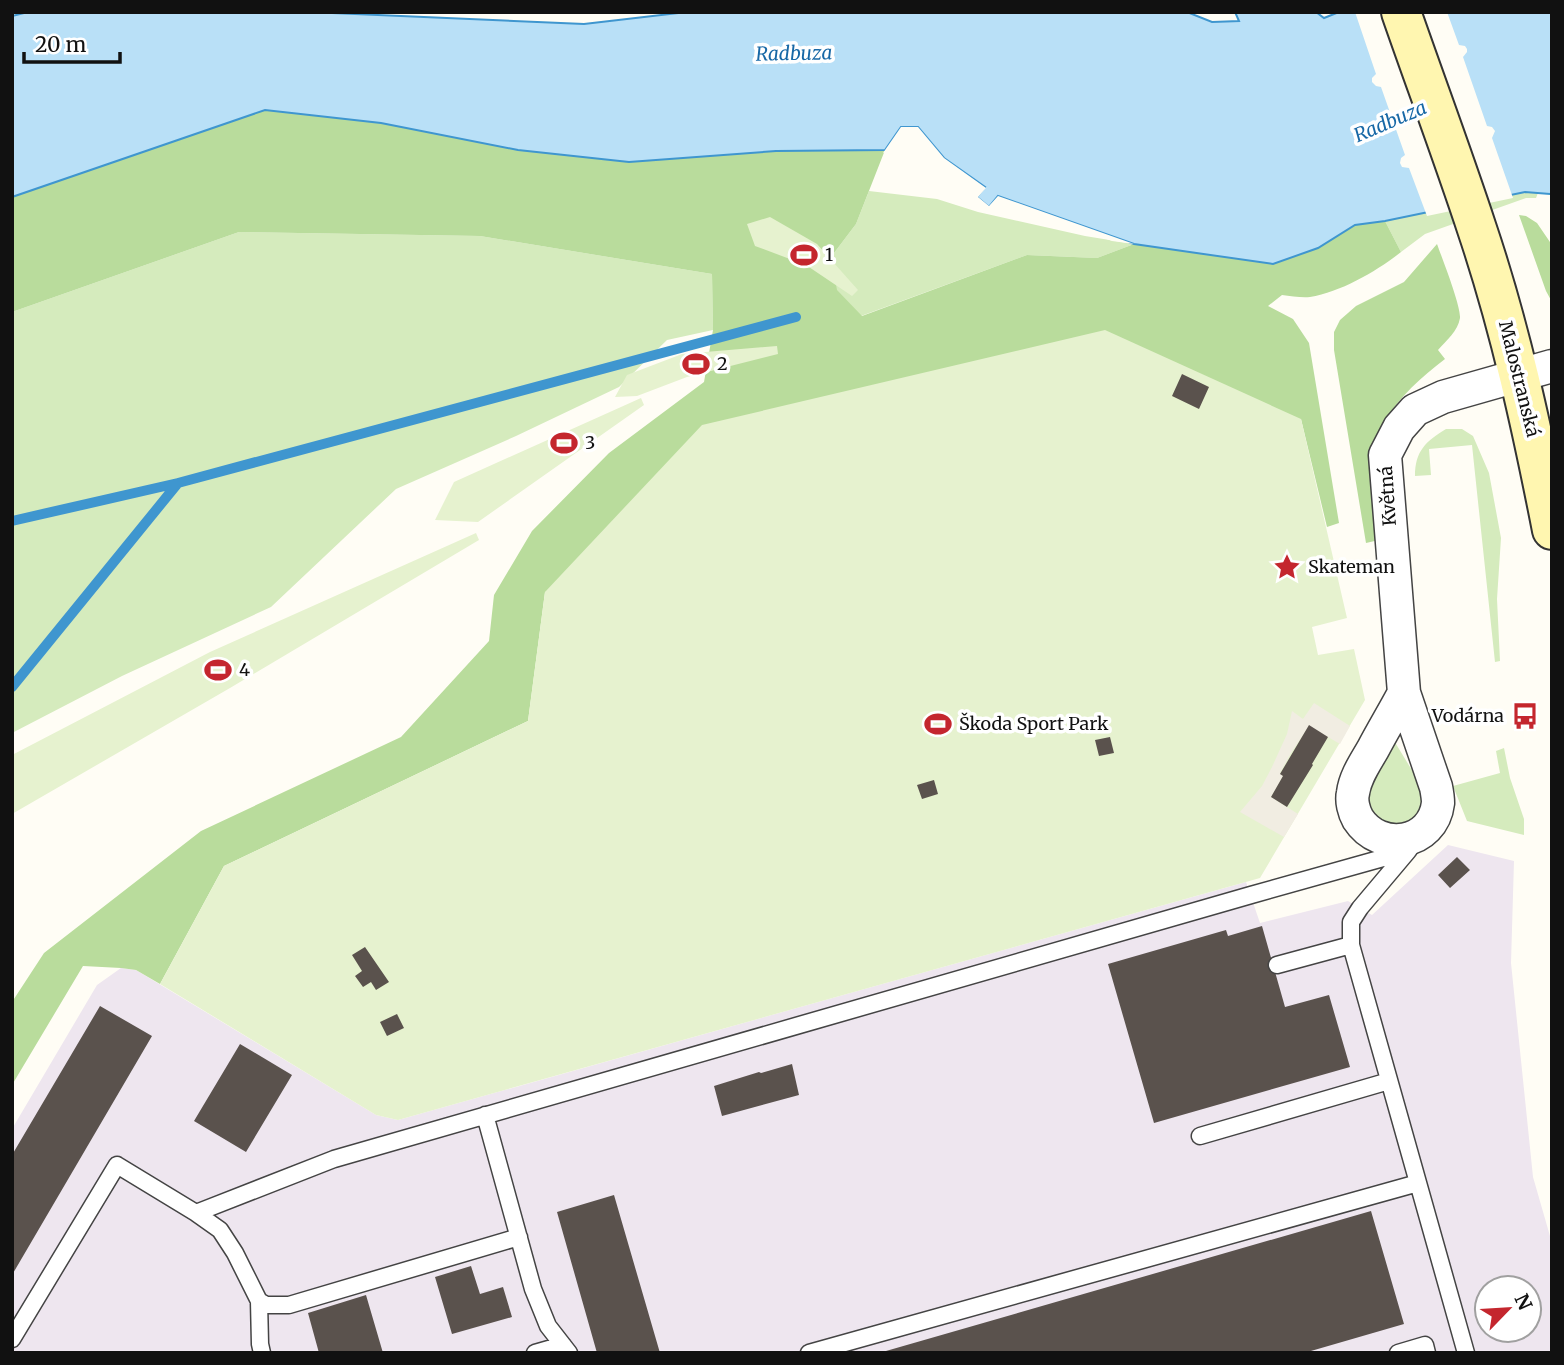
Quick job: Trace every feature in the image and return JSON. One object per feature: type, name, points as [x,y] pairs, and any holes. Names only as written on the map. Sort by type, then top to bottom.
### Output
[{"type":"main road","name":"Malostranská","points":[[1401,12],[1477,230],[1535,370],[1536,447],[1552,530]]},
{"type":"street","name":"Květná","points":[[1416,840],[1433,817],[1438,802],[1436,787],[1404,693],[1385,455],[1399,428],[1415,411],[1443,397],[1535,370]]},
{"type":"street","points":[[1404,693],[1357,779],[1352,796],[1355,813],[1364,828],[1379,838],[1416,840]]},
{"type":"lane","points":[[1416,840],[1351,922],[1351,945],[1466,1353]]},
{"type":"lane","points":[[196,1213],[334,1159],[1416,840]]},
{"type":"lane","points":[[1278,965],[1351,945]]},
{"type":"lane","points":[[1200,1136],[1390,1081]]},
{"type":"lane","points":[[485,1115],[533,1289],[548,1326],[566,1349]]},
{"type":"lane","points":[[12,1339],[117,1164],[220,1230],[259,1301],[262,1353]]},
{"type":"lane","points":[[809,1353],[1418,1182]]},
{"type":"lane","points":[[259,1301],[266,1305],[289,1304],[519,1237]]},
{"type":"lane","points":[[1398,1353],[1425,1345],[1427,1353]]},
{"type":"lane","points":[[535,1353],[566,1349]]},
{"type":"shaded area","points":[[1314,703],[1350,726],[1340,744],[1309,726],[1291,753],[1280,773],[1283,776],[1271,797],[1298,814],[1284,837],[1240,812],[1262,786],[1272,767],[1287,734],[1292,711],[1303,719]]},
{"type":"shaded area","points":[[1448,845],[1514,861],[1511,963],[1533,1177],[1552,1243],[1552,1353],[12,1353],[12,1129],[97,985],[121,968],[136,970],[376,1115],[398,1120],[1246,882],[1260,923],[1348,901],[1372,915]]},
{"type":"green space","points":[[265,110],[381,123],[518,150],[629,162],[776,151],[885,150],[856,224],[831,257],[837,290],[862,316],[1027,255],[1097,258],[1134,244],[1273,264],[1318,248],[1355,225],[1385,221],[1401,252],[1358,280],[1334,291],[1310,297],[1282,295],[1268,306],[1293,319],[1309,343],[1339,523],[1327,527],[1301,419],[545,592],[528,721],[224,866],[160,984],[136,970],[83,966],[12,1085],[12,1002],[44,953],[201,831],[401,737],[489,641],[494,595],[532,531],[609,453],[704,382],[713,330],[712,274],[480,236],[239,232],[12,312],[12,197]]},
{"type":"green space","points":[[869,191],[937,199],[978,212],[1134,244],[1097,258],[1027,255],[861,316],[836,290],[831,257],[856,224]]},
{"type":"green space","points":[[1525,192],[1538,193],[1536,198],[1526,198],[1425,234],[1401,252],[1385,221]]},
{"type":"green space","points":[[1519,215],[1537,223],[1552,245],[1552,302],[1546,291]]},
{"type":"green space","name":"1","points":[[770,217],[817,244],[858,290],[852,296],[806,265],[755,246],[747,224]]},
{"type":"green space","points":[[239,232],[480,236],[712,274],[713,330],[667,340],[619,387],[396,489],[271,607],[122,676],[12,733],[12,312]]},
{"type":"green space","points":[[1437,244],[1460,312],[1459,323],[1438,350],[1445,359],[1404,395],[1385,422],[1378,446],[1377,462],[1379,540],[1366,543],[1334,350],[1334,332],[1340,320],[1356,306],[1404,282]]},
{"type":"green space","name":"Škoda Sport Park","points":[[1105,330],[1301,419],[1347,618],[1312,627],[1318,655],[1354,649],[1365,700],[1260,878],[398,1120],[376,1115],[160,984],[224,866],[528,721],[545,592],[702,425]]},
{"type":"green space","name":"2","points":[[777,346],[778,354],[687,377],[637,396],[615,397],[627,375],[682,354]]},
{"type":"green space","name":"3","points":[[641,398],[644,405],[478,522],[435,520],[454,482]]},
{"type":"green space","points":[[1446,429],[1462,429],[1473,436],[1489,473],[1501,538],[1497,599],[1500,661],[1495,662],[1472,445],[1429,449],[1431,475],[1415,476],[1417,460],[1423,448]]},
{"type":"green space","name":"4","points":[[476,533],[479,540],[12,814],[12,755],[210,652]]},
{"type":"green space","points":[[1394,742],[1424,790],[1422,812],[1407,826],[1384,826],[1367,808],[1368,785]]},
{"type":"green space","points":[[1504,748],[1510,778],[1524,819],[1524,835],[1467,821],[1453,786],[1500,773],[1496,751]]},
{"type":"water","name":"Radbuza","points":[[28,12],[309,12],[584,24],[687,12],[1187,12],[1212,22],[1239,21],[1235,12],[1316,12],[1324,18],[1339,12],[1552,12],[1552,193],[1525,192],[1355,225],[1318,248],[1273,264],[1134,244],[998,196],[989,207],[977,197],[985,187],[944,158],[918,127],[901,127],[885,150],[776,151],[629,162],[518,150],[381,123],[265,110],[12,197],[12,16]]},
{"type":"pier","points":[[1355,12],[1447,12],[1459,45],[1467,49],[1463,57],[1487,126],[1495,131],[1492,138],[1513,198],[1427,216],[1409,168],[1402,167],[1400,163],[1405,155],[1381,87],[1372,82],[1376,74]]},
{"type":"pier","points":[[901,127],[918,127],[944,158],[986,188],[978,197],[989,206],[998,196],[1134,244],[1112,241],[999,201],[987,210],[974,198],[981,188],[942,160],[916,131],[903,130],[887,152],[883,153]]},
{"type":"building","points":[[1182,374],[1209,387],[1199,409],[1172,396]]},
{"type":"building","points":[[1309,725],[1328,737],[1287,807],[1271,797],[1283,776],[1280,774]]},
{"type":"building","points":[[1110,737],[1114,753],[1099,756],[1095,740]]},
{"type":"building","points":[[934,780],[938,794],[922,799],[917,785]]},
{"type":"building","points":[[1457,857],[1470,870],[1450,888],[1438,875]]},
{"type":"building","points":[[1262,926],[1285,1007],[1329,995],[1350,1067],[1154,1123],[1108,964],[1226,930],[1228,936]]},
{"type":"building","points":[[365,947],[389,982],[376,990],[371,982],[363,987],[355,976],[362,971],[352,955]]},
{"type":"building","points":[[100,1006],[152,1036],[12,1275],[12,1155]]},
{"type":"building","points":[[397,1014],[404,1028],[387,1036],[380,1022]]},
{"type":"building","points":[[240,1044],[292,1075],[246,1152],[194,1121]]},
{"type":"building","points":[[792,1064],[799,1095],[722,1116],[714,1086]]},
{"type":"building","points":[[614,1195],[660,1353],[597,1353],[557,1212]]},
{"type":"building","points":[[1371,1211],[1404,1324],[1304,1353],[879,1353]]},
{"type":"building","points":[[471,1266],[480,1294],[503,1287],[512,1317],[452,1334],[435,1277]]},
{"type":"building","points":[[366,1295],[383,1353],[319,1353],[308,1313]]},
{"type":"waterway","points":[[12,687],[178,483],[796,317]]},
{"type":"waterway","points":[[12,521],[178,483]]},
{"type":"place","name":"1","points":[[804,255]]},
{"type":"place","name":"2","points":[[696,364]]},
{"type":"place","name":"3","points":[[564,443]]},
{"type":"place","name":"Skateman","points":[[1287,567]]},
{"type":"place","name":"4","points":[[218,670]]},
{"type":"place","name":"Vodárna","points":[[1525,716]]},
{"type":"place","name":"Škoda Sport Park","points":[[938,724]]}]
